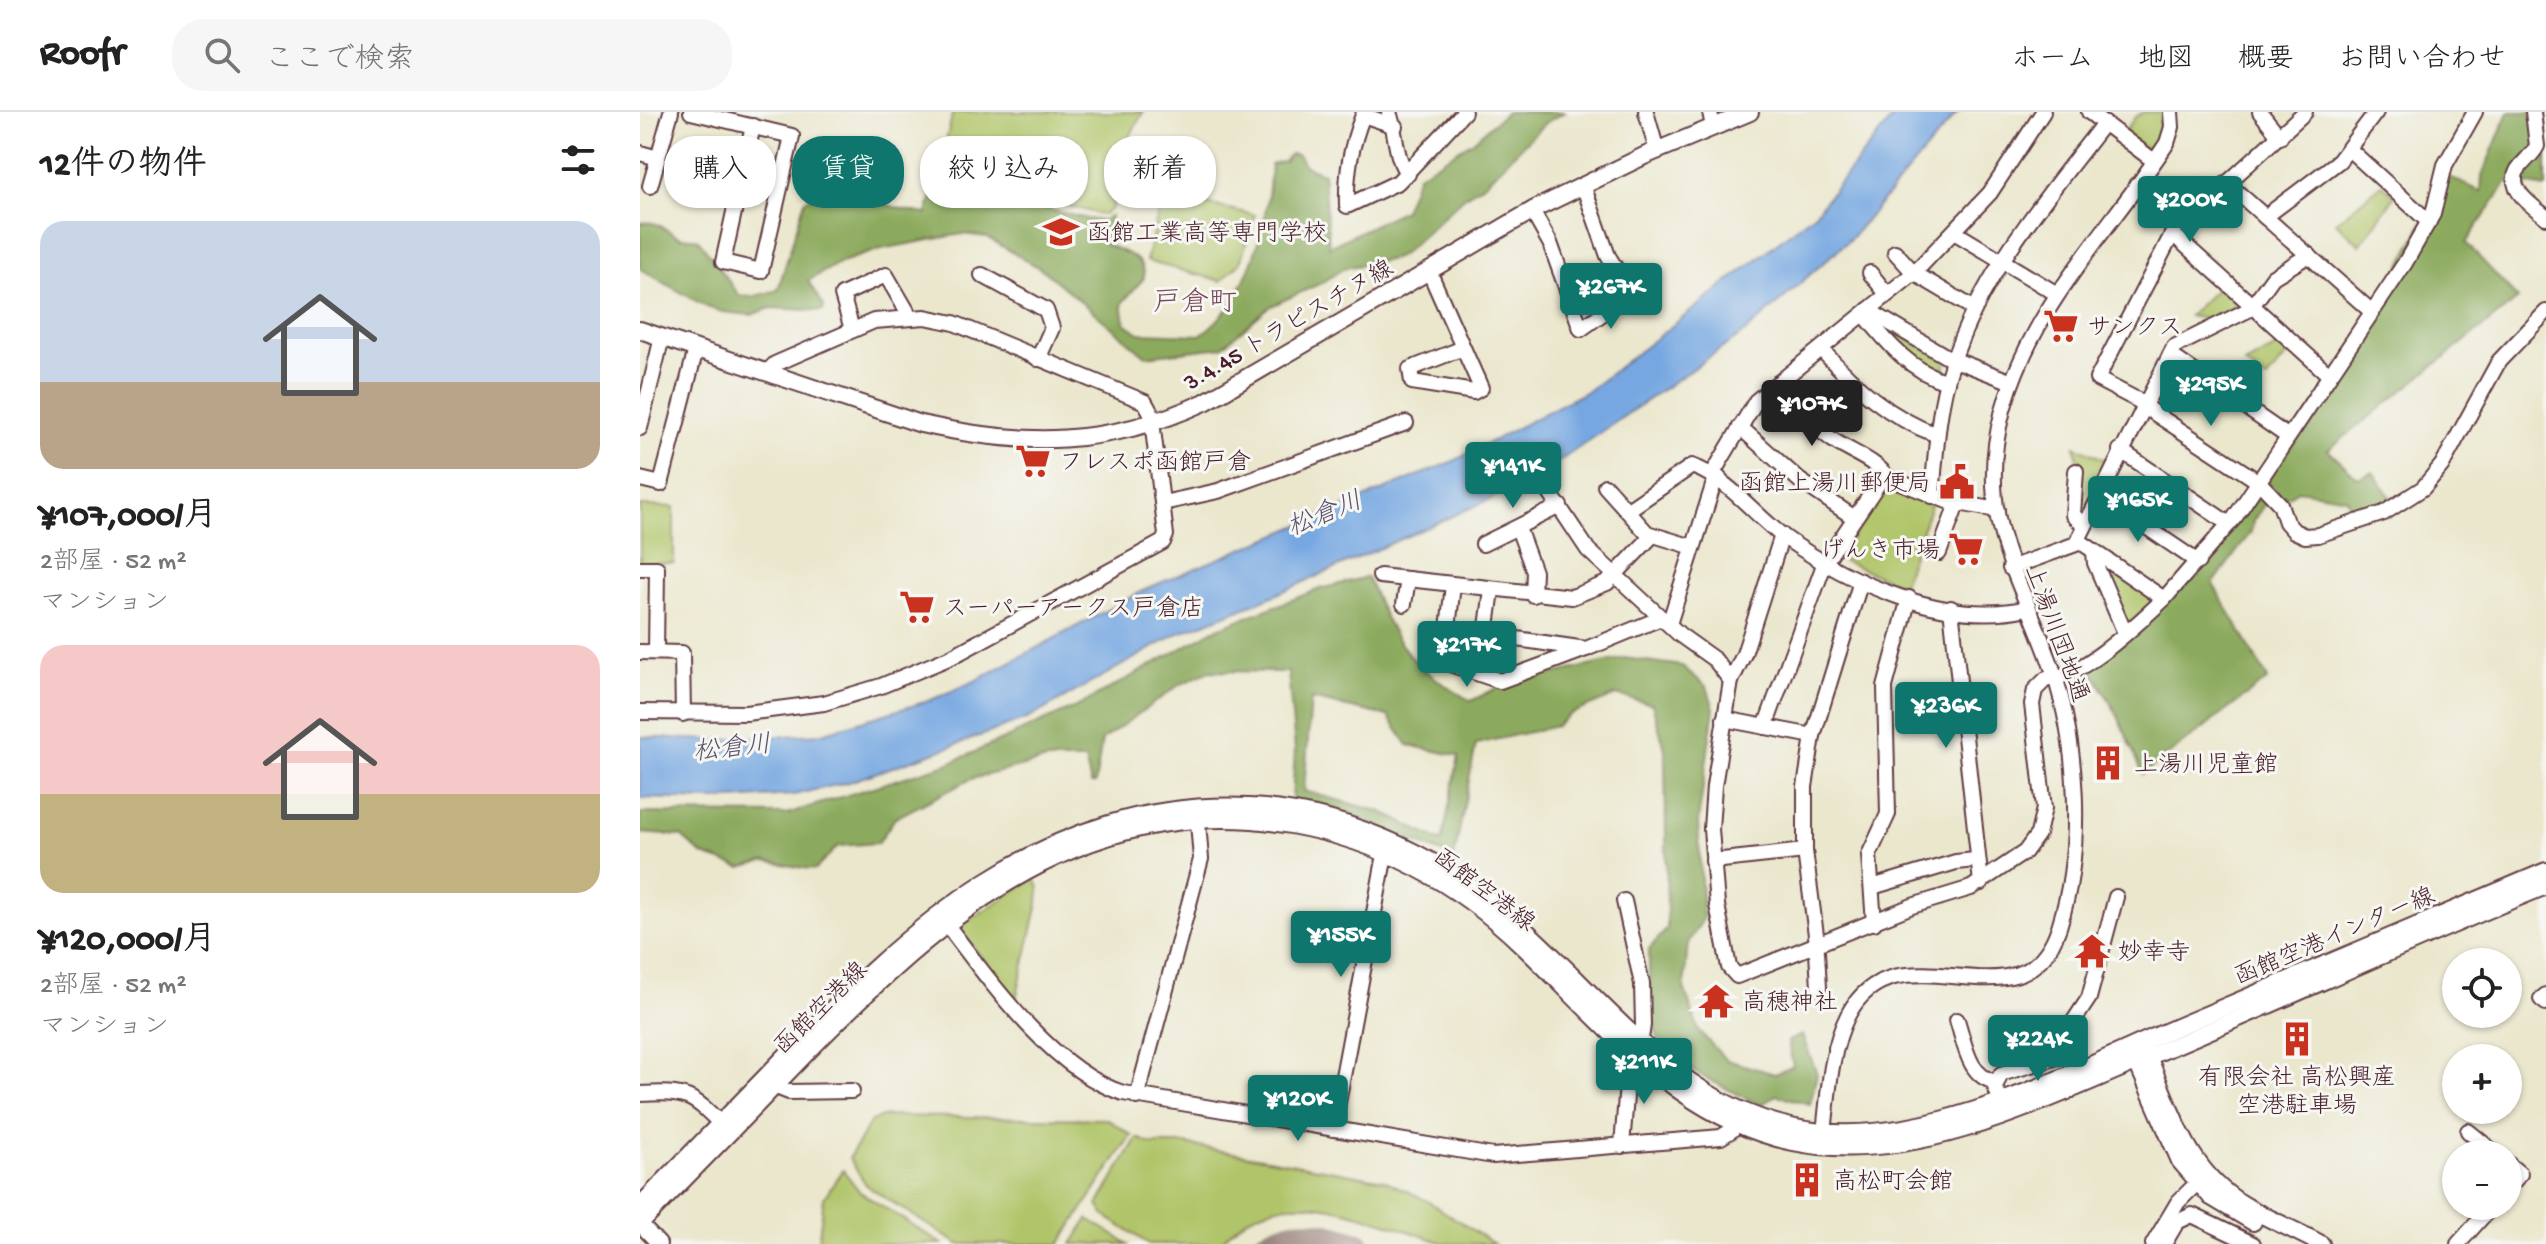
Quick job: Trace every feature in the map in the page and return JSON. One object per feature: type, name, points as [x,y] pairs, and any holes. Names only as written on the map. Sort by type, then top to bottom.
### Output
[{"type":"main road","name":"3.4.45 トラピスチヌ線","points":[[640,330],[921,424],[966,434],[1032,440],[1085,439],[1152,424],[1217,395],[1532,211],[1657,151],[1711,120],[1750,112]]},
{"type":"main road","name":"函館空港線","points":[[640,1224],[768,1084],[942,918],[1025,871],[1079,846],[1198,814],[1286,824],[1387,846],[1493,919],[1680,1092],[1724,1118],[1775,1138],[1900,1144],[2139,1052]]},
{"type":"main road","name":"函館空港インター線","points":[[2139,1052],[2546,871]]},
{"type":"main road","name":"函館空港インター線","points":[[2139,1052],[2546,886]]},
{"type":"main road","points":[[2139,1052],[2164,1132],[2201,1179],[2235,1213],[2297,1244]]},
{"type":"main road","name":"函館空港線","points":[[640,1206],[725,1128]]},
{"type":"main road","points":[[2201,1179],[2242,1204],[2321,1244]]},
{"type":"street","points":[[650,186],[671,112]]},
{"type":"street","points":[[691,112],[753,126],[792,136],[761,271],[723,262],[753,126]]},
{"type":"street","points":[[1646,112],[1657,151]]},
{"type":"street","points":[[2089,112],[2154,161]]},
{"type":"street","name":"上湯川団地通","points":[[1824,1140],[1842,1029],[1854,1005],[1872,986],[1914,972],[1983,981],[2003,979],[2034,964],[2052,944],[2061,920],[2075,820],[2068,735],[2056,679],[2010,568],[1997,510],[1996,447],[2012,382],[2057,294],[2154,161],[2170,134],[2171,112]]},
{"type":"street","points":[[2260,112],[2280,137]]},
{"type":"street","points":[[2305,112],[2227,183],[2180,219],[2132,305],[2097,379],[2143,404],[2259,482],[2280,504],[2288,526],[2305,536],[2318,535],[2397,507],[2433,477],[2499,361],[2546,312]]},
{"type":"street","points":[[2265,217],[2350,150],[2376,112]]},
{"type":"street","points":[[2533,112],[2537,146],[2517,172],[2515,181],[2522,196],[2546,217]]},
{"type":"street","points":[[1408,174],[1401,167],[1392,119],[1363,115],[1352,144],[1346,174],[1347,206],[1398,182],[1408,174],[1460,113]]},
{"type":"street","points":[[1453,585],[1444,662],[1500,681],[1660,621],[1693,547],[1716,475],[1756,401],[1914,273],[1990,193],[2041,113]]},
{"type":"street","points":[[1782,535],[1744,654],[1731,681],[1714,786],[1713,861],[1717,905],[1732,973],[1745,974],[1912,906],[1950,897],[1981,883],[2025,852],[2038,834],[2043,800],[2033,700],[2041,682],[2064,677],[2125,633],[2164,599],[2229,524],[2429,222],[2445,165],[2471,114]]},
{"type":"street","points":[[1932,496],[1937,435],[1947,382],[1973,308],[2104,123]]},
{"type":"street","points":[[2350,150],[2429,222]]},
{"type":"street","points":[[640,153],[658,158]]},
{"type":"street","points":[[2227,183],[2372,312]]},
{"type":"street","points":[[1532,211],[1550,243],[1581,329],[1631,293],[1608,256],[1583,185]]},
{"type":"street","points":[[2136,185],[2180,219]]},
{"type":"street","points":[[1954,232],[2057,294]]},
{"type":"street","points":[[2173,234],[2328,374]]},
{"type":"street","points":[[1895,252],[1914,273],[1973,308]]},
{"type":"street","points":[[2010,568],[2078,540],[2120,450],[2174,347],[2254,304],[2273,277],[2309,255]]},
{"type":"street","points":[[1429,271],[1481,388],[1474,392],[1412,382],[1410,369],[1463,348]]},
{"type":"street","points":[[1870,273],[1887,294]]},
{"type":"street","points":[[851,326],[842,295],[886,275],[907,311]]},
{"type":"street","points":[[982,275],[1046,310],[1052,328],[1038,359]]},
{"type":"street","points":[[1866,312],[1953,359],[2012,382]]},
{"type":"street","points":[[1866,312],[1909,361],[1931,376],[1947,382]]},
{"type":"street","points":[[640,712],[746,713],[824,703],[909,675],[1163,542],[1166,535],[1152,424],[1145,402],[954,323],[897,317],[864,325],[775,364],[767,372]]},
{"type":"street","points":[[640,428],[662,337]]},
{"type":"street","points":[[640,479],[661,484],[696,349]]},
{"type":"street","points":[[1821,349],[1876,404],[1903,422],[1937,435]]},
{"type":"street","points":[[2170,355],[2287,436]]},
{"type":"street","points":[[1776,384],[1816,427],[1845,449],[1882,469],[1887,477],[1957,504],[1997,510]]},
{"type":"street","points":[[1163,503],[1218,491],[1406,423]]},
{"type":"street","points":[[1740,427],[1799,480],[1853,517]]},
{"type":"street","points":[[2120,450],[2229,524]]},
{"type":"street","points":[[1628,510],[1692,466],[1716,475],[1782,535],[1861,581],[1909,598],[1951,608],[1988,613],[2027,608]]},
{"type":"street","points":[[2076,471],[2073,515],[2084,525]]},
{"type":"street","points":[[1765,727],[1825,562],[1853,517],[1880,481],[1887,477]]},
{"type":"street","points":[[1605,486],[1652,536],[1693,547]]},
{"type":"street","points":[[1550,493],[1588,550],[1612,579],[1660,621],[1715,660],[1731,681]]},
{"type":"street","points":[[2099,495],[2198,562]]},
{"type":"street","points":[[1939,553],[1957,504]]},
{"type":"street","points":[[1483,544],[1560,506]]},
{"type":"street","points":[[1518,528],[1534,572],[1533,595]]},
{"type":"street","points":[[1380,576],[1572,597],[1612,579],[1652,536]]},
{"type":"street","points":[[2078,540],[2164,599]]},
{"type":"street","points":[[2094,552],[2095,563],[2125,633]]},
{"type":"street","points":[[640,568],[657,568],[656,652]]},
{"type":"street","points":[[1404,604],[1408,579]]},
{"type":"street","points":[[1819,987],[1803,815],[1813,736],[1861,581]]},
{"type":"street","points":[[1486,634],[1492,590]]},
{"type":"street","points":[[1874,923],[1871,849],[1888,814],[1885,687],[1909,598]]},
{"type":"street","points":[[1951,608],[1975,860],[1981,883]]},
{"type":"street","points":[[1448,629],[1586,649]]},
{"type":"street","points":[[640,652],[682,653],[683,714]]},
{"type":"street","points":[[1724,719],[1813,736]]},
{"type":"street","points":[[1137,1097],[1201,859],[1198,814]]},
{"type":"street","points":[[1333,1129],[1387,846]]},
{"type":"street","points":[[1713,861],[1805,851]]},
{"type":"street","points":[[1872,887],[1956,862],[1975,860]]},
{"type":"street","points":[[2048,1060],[2089,998],[2116,897]]},
{"type":"street","points":[[1622,1146],[1627,1084],[1639,1052],[1642,984],[1624,901]]},
{"type":"street","points":[[942,918],[1058,1057],[1098,1083],[1137,1097],[1493,1156],[1721,1137],[1732,1130]]},
{"type":"street","points":[[2546,995],[2541,999],[2546,1003]]},
{"type":"street","points":[[1957,1020],[1974,1069],[1984,1080],[1996,1082]]},
{"type":"street","points":[[2002,1106],[1996,1082],[2001,1074],[2071,1053]]},
{"type":"street","points":[[768,1084],[816,1097],[852,1091]]},
{"type":"street","points":[[640,1094],[682,1093],[725,1128]]},
{"type":"street","points":[[2468,1131],[2479,1140]]},
{"type":"street","points":[[2155,1242],[2201,1179]]},
{"type":"street","points":[[2155,1242],[2177,1222],[2192,1215],[2253,1244]]},
{"type":"street","points":[[2458,1244],[2479,1220]]},
{"type":"street","points":[[640,1224],[659,1244]]},
{"type":"green space","points":[[953,112],[1143,112],[1130,136],[1104,136],[1104,208],[1112,208],[1104,215],[1075,208],[1088,208],[1088,136],[947,136]]},
{"type":"green space","points":[[1506,112],[1564,112],[1544,124],[1486,182],[1463,198],[1404,253],[1393,259],[1344,268],[1321,283],[1269,307],[1222,347],[1146,356],[1043,270],[986,237],[962,234],[881,249],[839,263],[808,281],[824,306],[823,311],[771,308],[751,315],[723,312],[707,307],[640,269],[640,223],[651,223],[680,237],[698,239],[739,295],[752,297],[778,290],[803,208],[900,208],[927,214],[929,208],[1043,208],[1102,221],[1111,216],[1105,244],[1137,260],[1144,278],[1122,303],[1125,323],[1139,333],[1200,335],[1232,302],[1244,281],[1266,210],[1271,164],[1284,161],[1290,154],[1298,155],[1305,166],[1323,173],[1329,247],[1404,210],[1418,175],[1473,141]]},
{"type":"green space","points":[[2144,112],[2161,112],[2160,133],[2149,151],[2124,133],[2135,117]]},
{"type":"green space","points":[[2508,112],[2546,112],[2546,188],[2508,181],[2466,243],[2518,299],[2328,450],[2358,478],[2373,472],[2395,504],[2353,520],[2347,498],[2298,490],[2282,500],[2265,478],[2375,315],[2447,176],[2481,192],[2482,176]]},
{"type":"green space","points":[[2382,184],[2395,196],[2360,245],[2336,222]]},
{"type":"green space","points":[[1216,206],[1255,215],[1240,263],[1221,281],[1146,261],[1159,208]]},
{"type":"green space","points":[[2222,283],[2246,303],[2211,320],[2189,316]]},
{"type":"green space","points":[[1876,320],[1946,361],[1944,371],[1938,373],[1903,350]]},
{"type":"green space","points":[[2288,341],[2294,348],[2266,380],[2245,364]]},
{"type":"green space","points":[[2075,446],[2110,462],[2082,518],[2077,512],[2080,471]]},
{"type":"green space","points":[[1891,490],[1931,505],[1902,585],[1843,561],[1841,553],[1884,491]]},
{"type":"green space","points":[[2260,492],[2268,499],[2253,521],[2251,532],[2213,584],[2268,679],[2143,774],[2118,716],[2089,665],[2202,564]]},
{"type":"green space","points":[[640,506],[674,507],[674,563],[640,563]]},
{"type":"green space","points":[[2101,561],[2157,599],[2127,627]]},
{"type":"green space","points":[[1367,577],[1395,636],[1406,650],[1432,675],[1471,701],[1505,684],[1625,658],[1682,666],[1707,687],[1714,708],[1698,822],[1703,919],[1688,943],[1684,988],[1699,1031],[1726,1060],[1775,1074],[1793,1066],[1788,1041],[1802,1035],[1817,1074],[1810,1104],[1776,1095],[1761,1105],[1691,1069],[1677,1060],[1660,1042],[1651,1008],[1649,949],[1667,929],[1665,749],[1652,704],[1616,695],[1570,714],[1556,726],[1476,744],[1454,858],[1337,809],[1292,801],[1295,750],[1288,672],[1209,671],[1179,685],[1102,740],[1095,784],[1091,784],[1085,760],[1047,760],[971,779],[895,818],[878,843],[838,846],[815,870],[765,861],[741,868],[703,855],[681,836],[640,833],[640,813],[787,814],[950,763],[1080,705],[1218,628],[1320,589]],"holes":[[[1311,699],[1388,716],[1408,745],[1459,756],[1442,842],[1382,812],[1304,791]]]},
{"type":"green space","points":[[1035,878],[1039,888],[1038,903],[1016,999],[960,931],[961,925]]},
{"type":"green space","points":[[885,1116],[1107,1119],[1131,1135],[1060,1244],[958,1244],[867,1186],[849,1158],[871,1121]]},
{"type":"green space","points":[[1137,1138],[1151,1144],[1184,1144],[1384,1180],[1426,1200],[1494,1244],[1444,1243],[1357,1214],[1298,1205],[1269,1209],[1243,1221],[1220,1244],[1149,1244],[1105,1216],[1098,1205]]},
{"type":"green space","points":[[843,1170],[860,1192],[942,1244],[818,1244],[824,1198]]},
{"type":"green space","points":[[1088,1219],[1128,1244],[1072,1244]]},
{"type":"water","name":"松倉川","points":[[1897,112],[1958,112],[1852,237],[1747,331],[1529,482],[1268,598],[1179,633],[1029,718],[936,752],[849,782],[793,795],[713,800],[640,798],[640,737],[713,740],[819,734],[931,700],[975,681],[1148,588],[1456,460],[1589,390],[1816,212]]},
{"type":"taxiway","points":[[1264,1244],[1299,1232],[1322,1234],[1358,1244]]},
{"type":"place","name":"函館工業高等専門学校","points":[[1061,232]]},
{"type":"place","name":"サンクス","points":[[2061,326]]},
{"type":"place","name":"フレスポ函館戸倉","points":[[1033,461]]},
{"type":"place","name":"函館上湯川郵便局","points":[[1957,482]]},
{"type":"place","name":"げんき市場","points":[[1966,549]]},
{"type":"place","name":"スーパーアークス戸倉店","points":[[917,607]]},
{"type":"place","name":"上湯川児童館","points":[[2108,763]]},
{"type":"place","name":"妙幸寺","points":[[2092,951]]},
{"type":"place","name":"高穂神社","points":[[1716,1001]]},
{"type":"place","name":"有限会社 高松興産 空港駐車場","points":[[2297,1039]]},
{"type":"place","name":"高松町会館","points":[[1807,1180]]},
{"type":"district","name":"戸倉町","points":[[1195,300]]}]
